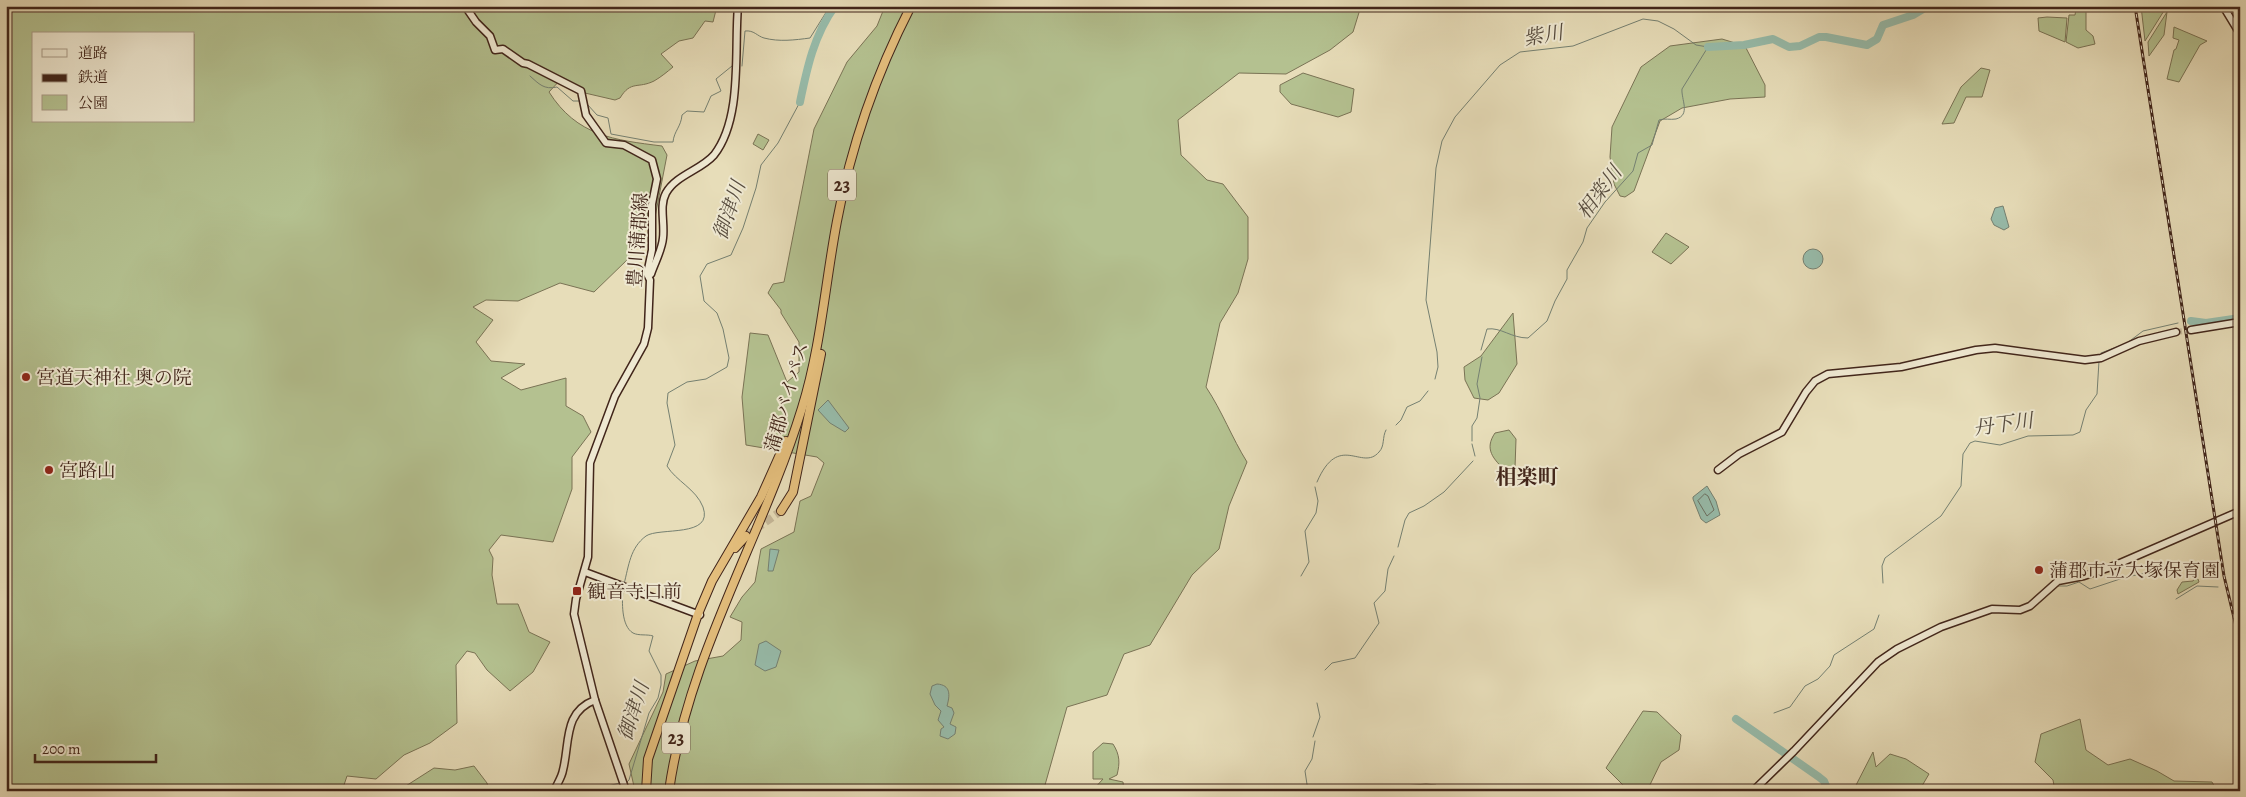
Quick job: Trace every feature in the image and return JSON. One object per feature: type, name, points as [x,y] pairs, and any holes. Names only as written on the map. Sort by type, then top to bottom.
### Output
[{"type":"highway","name":"蒲郡バイパス","points":[[668,791],[676,748],[691,688],[722,605],[782,470],[812,375],[824,317],[837,219],[854,149],[873,91],[910,6]]},
{"type":"highway","name":"蒲郡バイパス","points":[[812,375],[835,218],[852,144],[879,68],[910,6]]},
{"type":"highway","points":[[781,511],[793,492],[811,411],[812,375]]},
{"type":"highway","points":[[652,791],[652,759],[699,614],[727,553],[761,497],[801,408]]},
{"type":"highway","points":[[646,791],[648,759],[699,614],[720,572],[746,536]]},
{"type":"main road","name":"豊川蒲郡線","points":[[466,6],[476,22],[490,36],[495,50],[503,49],[523,63],[566,82],[581,91],[586,115],[606,143],[624,146],[652,160],[657,179],[651,216],[652,250],[647,274],[650,280],[648,328],[644,344],[615,396],[590,463],[589,543],[574,614],[595,700],[626,791]]},
{"type":"main road","points":[[650,280],[663,240],[663,203],[666,193],[672,186],[712,156],[718,149],[726,127],[735,90],[738,6]]},
{"type":"main road","points":[[2223,6],[2240,34]]},
{"type":"main road","points":[[2190,330],[2240,322]]},
{"type":"main road","points":[[1718,470],[1740,454],[1782,432],[1814,381],[1828,374],[1901,368],[1976,350],[1995,348],[2085,360],[2101,358],[2138,341],[2176,332]]},
{"type":"main road","points":[[1753,791],[1782,764],[1878,662],[1905,644],[1992,609],[2020,610],[2030,606],[2058,581],[2102,571],[2240,511]]},
{"type":"main road","points":[[584,572],[699,614]]},
{"type":"main road","points":[[554,791],[564,769],[567,742],[574,717],[582,706],[595,700]]},
{"type":"green space","points":[[6,6],[717,6],[713,22],[705,21],[693,38],[679,41],[661,54],[673,67],[654,81],[631,87],[620,98],[615,100],[572,90],[562,78],[549,92],[560,107],[584,127],[613,138],[662,146],[667,155],[655,217],[638,235],[627,260],[594,292],[560,283],[518,301],[486,300],[473,307],[493,320],[476,342],[491,361],[525,364],[501,378],[521,390],[566,378],[566,406],[583,416],[591,432],[572,457],[572,489],[553,542],[501,535],[489,550],[493,558],[492,575],[497,604],[518,604],[529,632],[550,642],[533,672],[510,691],[487,670],[475,653],[467,651],[456,665],[457,723],[430,743],[404,755],[376,779],[347,776],[342,791],[6,791]]},
{"type":"green space","points":[[885,6],[1361,6],[1353,32],[1330,50],[1286,74],[1239,73],[1178,120],[1181,155],[1207,180],[1223,184],[1248,217],[1248,259],[1238,293],[1220,323],[1206,387],[1247,462],[1229,506],[1219,549],[1192,575],[1150,645],[1124,654],[1107,695],[1067,707],[1045,785],[1047,791],[635,791],[629,764],[663,692],[666,674],[695,661],[723,656],[741,640],[742,622],[730,617],[742,597],[755,582],[761,549],[794,532],[800,501],[811,496],[824,463],[817,457],[746,445],[742,397],[750,333],[768,335],[787,382],[799,372],[799,342],[781,310],[768,293],[773,284],[784,282],[814,129],[847,62],[877,26]]},
{"type":"green space","points":[[2079,6],[2086,6],[2086,30],[2093,36],[2095,44],[2078,48],[2066,42],[2069,15],[2075,15],[2076,9]]},
{"type":"green space","points":[[2141,6],[2167,6],[2145,41]]},
{"type":"green space","points":[[2167,12],[2164,35],[2149,56],[2148,42]]},
{"type":"green space","points":[[2038,18],[2067,18],[2065,42],[2039,31]]},
{"type":"green space","points":[[2174,27],[2207,41],[2200,45],[2179,82],[2167,79],[2174,50],[2179,40],[2173,38]]},
{"type":"green space","points":[[1722,39],[1745,46],[1765,85],[1765,97],[1730,99],[1682,108],[1660,121],[1634,191],[1625,197],[1620,196],[1614,184],[1610,157],[1612,127],[1641,67],[1670,46]]},
{"type":"green space","points":[[1981,68],[1990,70],[1982,97],[1966,97],[1954,123],[1942,124],[1961,87]]},
{"type":"green space","points":[[1303,73],[1354,89],[1351,112],[1338,117],[1291,104],[1280,92],[1280,85]]},
{"type":"green space","points":[[758,134],[769,140],[763,150],[753,144]]},
{"type":"green space","points":[[1666,233],[1689,247],[1671,264],[1652,252]]},
{"type":"green space","points":[[1513,313],[1517,364],[1499,393],[1488,400],[1474,398],[1465,380],[1464,367],[1481,356]]},
{"type":"green space","points":[[1509,430],[1516,439],[1515,468],[1506,471],[1494,458],[1490,444],[1495,433]]},
{"type":"green space","points":[[2195,578],[2199,582],[2178,594],[2177,590],[2182,582],[2193,581]]},
{"type":"green space","points":[[1643,711],[1657,712],[1681,735],[1679,750],[1661,762],[1647,791],[1629,791],[1606,768]]},
{"type":"green space","points":[[2080,719],[2086,750],[2108,765],[2130,759],[2174,781],[2212,782],[2217,791],[2055,791],[2053,780],[2035,762],[2041,734]]},
{"type":"green space","points":[[1103,743],[1113,744],[1117,752],[1119,763],[1117,775],[1109,779],[1123,782],[1124,791],[1092,791],[1103,779],[1093,779],[1093,752]]},
{"type":"green space","points":[[1873,752],[1876,767],[1890,754],[1906,759],[1929,774],[1919,791],[1853,791]]},
{"type":"green space","points":[[474,766],[487,783],[489,791],[398,791],[434,768],[455,770]]},
{"type":"green space","points":[[1436,785],[1436,791],[1387,791],[1393,787]]},
{"type":"water","points":[[2003,206],[2009,227],[2004,230],[1994,225],[1991,219],[1995,208]]},
{"type":"water","points":[[1813,249],[1820,252],[1823,259],[1820,266],[1813,269],[1806,266],[1803,259],[1806,252]]},
{"type":"water","points":[[828,400],[849,428],[845,432],[830,423],[818,410]]},
{"type":"water","points":[[1707,486],[1716,501],[1720,515],[1706,523],[1701,519],[1693,497]]},
{"type":"water","points":[[770,549],[779,550],[773,571],[768,571]]},
{"type":"water","points":[[766,641],[781,651],[776,667],[765,671],[755,665],[759,644]]},
{"type":"water","points":[[937,684],[947,688],[949,698],[947,706],[952,708],[954,713],[950,724],[956,727],[955,734],[948,739],[940,736],[941,729],[944,727],[938,720],[941,711],[935,705],[930,694],[932,686]]},
{"type":"waterway","points":[[742,66],[745,31],[775,40],[810,38],[830,6]]},
{"type":"waterway","name":"御津川","points":[[800,102],[817,40],[835,6]]},
{"type":"waterway","name":"紫川","points":[[1708,47],[1744,45],[1773,39],[1789,47],[1800,46],[1819,37],[1867,45],[1877,39],[1883,25],[1913,15],[1928,6]]},
{"type":"waterway","name":"紫川","points":[[1435,379],[1438,367],[1437,352],[1426,300],[1436,168],[1442,141],[1455,117],[1500,65],[1520,52],[1573,46],[1643,19],[1658,21],[1674,29],[1696,45],[1708,47],[1682,89],[1684,110],[1681,117],[1659,120],[1652,145],[1638,153],[1633,171],[1605,202],[1587,228],[1583,242],[1567,270],[1567,279],[1547,321],[1528,338],[1487,329],[1481,350]]},
{"type":"waterway","points":[[587,104],[597,115],[608,118],[611,134],[654,142],[673,142],[682,115],[687,111],[704,112],[711,96],[721,91],[716,79],[732,66]]},
{"type":"waterway","points":[[530,76],[542,86],[549,88],[557,87],[573,101],[579,101]]},
{"type":"waterway","name":"御津川","points":[[624,584],[633,551],[646,536],[653,533],[684,530],[701,523],[704,517],[703,507],[696,495],[667,466],[675,445],[667,403],[668,393],[687,382],[706,379],[727,367],[729,358],[723,329],[717,313],[704,301],[700,276],[707,264],[731,255],[743,228],[756,188],[761,165],[778,143],[800,102]]},
{"type":"waterway","name":"丹下川","points":[[2191,321],[2206,323],[2240,318]]},
{"type":"waterway","name":"丹下川","points":[[2101,353],[2127,343],[2143,331],[2178,323]]},
{"type":"waterway","points":[[1472,441],[1472,426],[1477,418],[1480,398],[1477,384],[1482,357]]},
{"type":"waterway","name":"丹下川","points":[[1883,583],[1882,566],[1885,558],[1941,516],[1961,486],[1963,454],[1970,443],[1975,441],[2000,445],[2028,436],[2073,435],[2080,432],[2086,410],[2097,394],[2099,361]]},
{"type":"waterway","name":"紫川","points":[[1396,425],[1401,420],[1407,407],[1420,401],[1428,391]]},
{"type":"waterway","name":"紫川","points":[[1317,482],[1325,467],[1342,455],[1365,458],[1372,457],[1379,452],[1386,430]]},
{"type":"waterway","points":[[1472,444],[1475,456]]},
{"type":"waterway","points":[[1398,547],[1405,520],[1409,513],[1424,506],[1444,492],[1473,461]]},
{"type":"waterway","points":[[1301,576],[1309,562],[1305,531],[1316,513],[1318,501],[1315,487]]},
{"type":"waterway","points":[[1325,670],[1332,663],[1355,658],[1379,623],[1374,603],[1385,591],[1388,569],[1394,556]]},
{"type":"waterway","points":[[2054,590],[2057,586],[2067,586],[2079,582],[2090,589],[2126,577],[2152,572]]},
{"type":"waterway","points":[[2176,599],[2197,586],[2218,587]]},
{"type":"waterway","name":"御津川","points":[[623,590],[623,613],[626,625],[633,633],[653,636],[649,651],[661,675],[658,698],[649,713],[627,782]]},
{"type":"waterway","name":"丹下川","points":[[1774,713],[1790,707],[1805,686],[1818,679],[1830,666],[1834,655],[1874,629],[1879,615]]},
{"type":"waterway","points":[[1313,737],[1320,717],[1317,703]]},
{"type":"waterway","points":[[1736,719],[1819,777],[1824,781],[1828,791]]},
{"type":"waterway","points":[[1308,791],[1305,771],[1312,759],[1315,741]]},
{"type":"waterway","name":"御津川","points":[[587,791],[620,783]]},
{"type":"tunnel","points":[[2176,332],[2191,330]]},
{"type":"tunnel","points":[[746,536],[781,511]]},
{"type":"railway","points":[[2135,6],[2224,576],[2240,643]]},
{"type":"place","name":"宮道天神社 奥の院","points":[[26,377]]},
{"type":"place","name":"宮路山","points":[[49,470]]},
{"type":"place","name":"蒲郡市立大塚保育園","points":[[2039,570]]},
{"type":"place","name":"観音寺口前","points":[[577,591]]},
{"type":"district","name":"相楽町","points":[[1527,477]]},
{"type":"water label","name":"相楽川","points":[[1599,192]]}]
